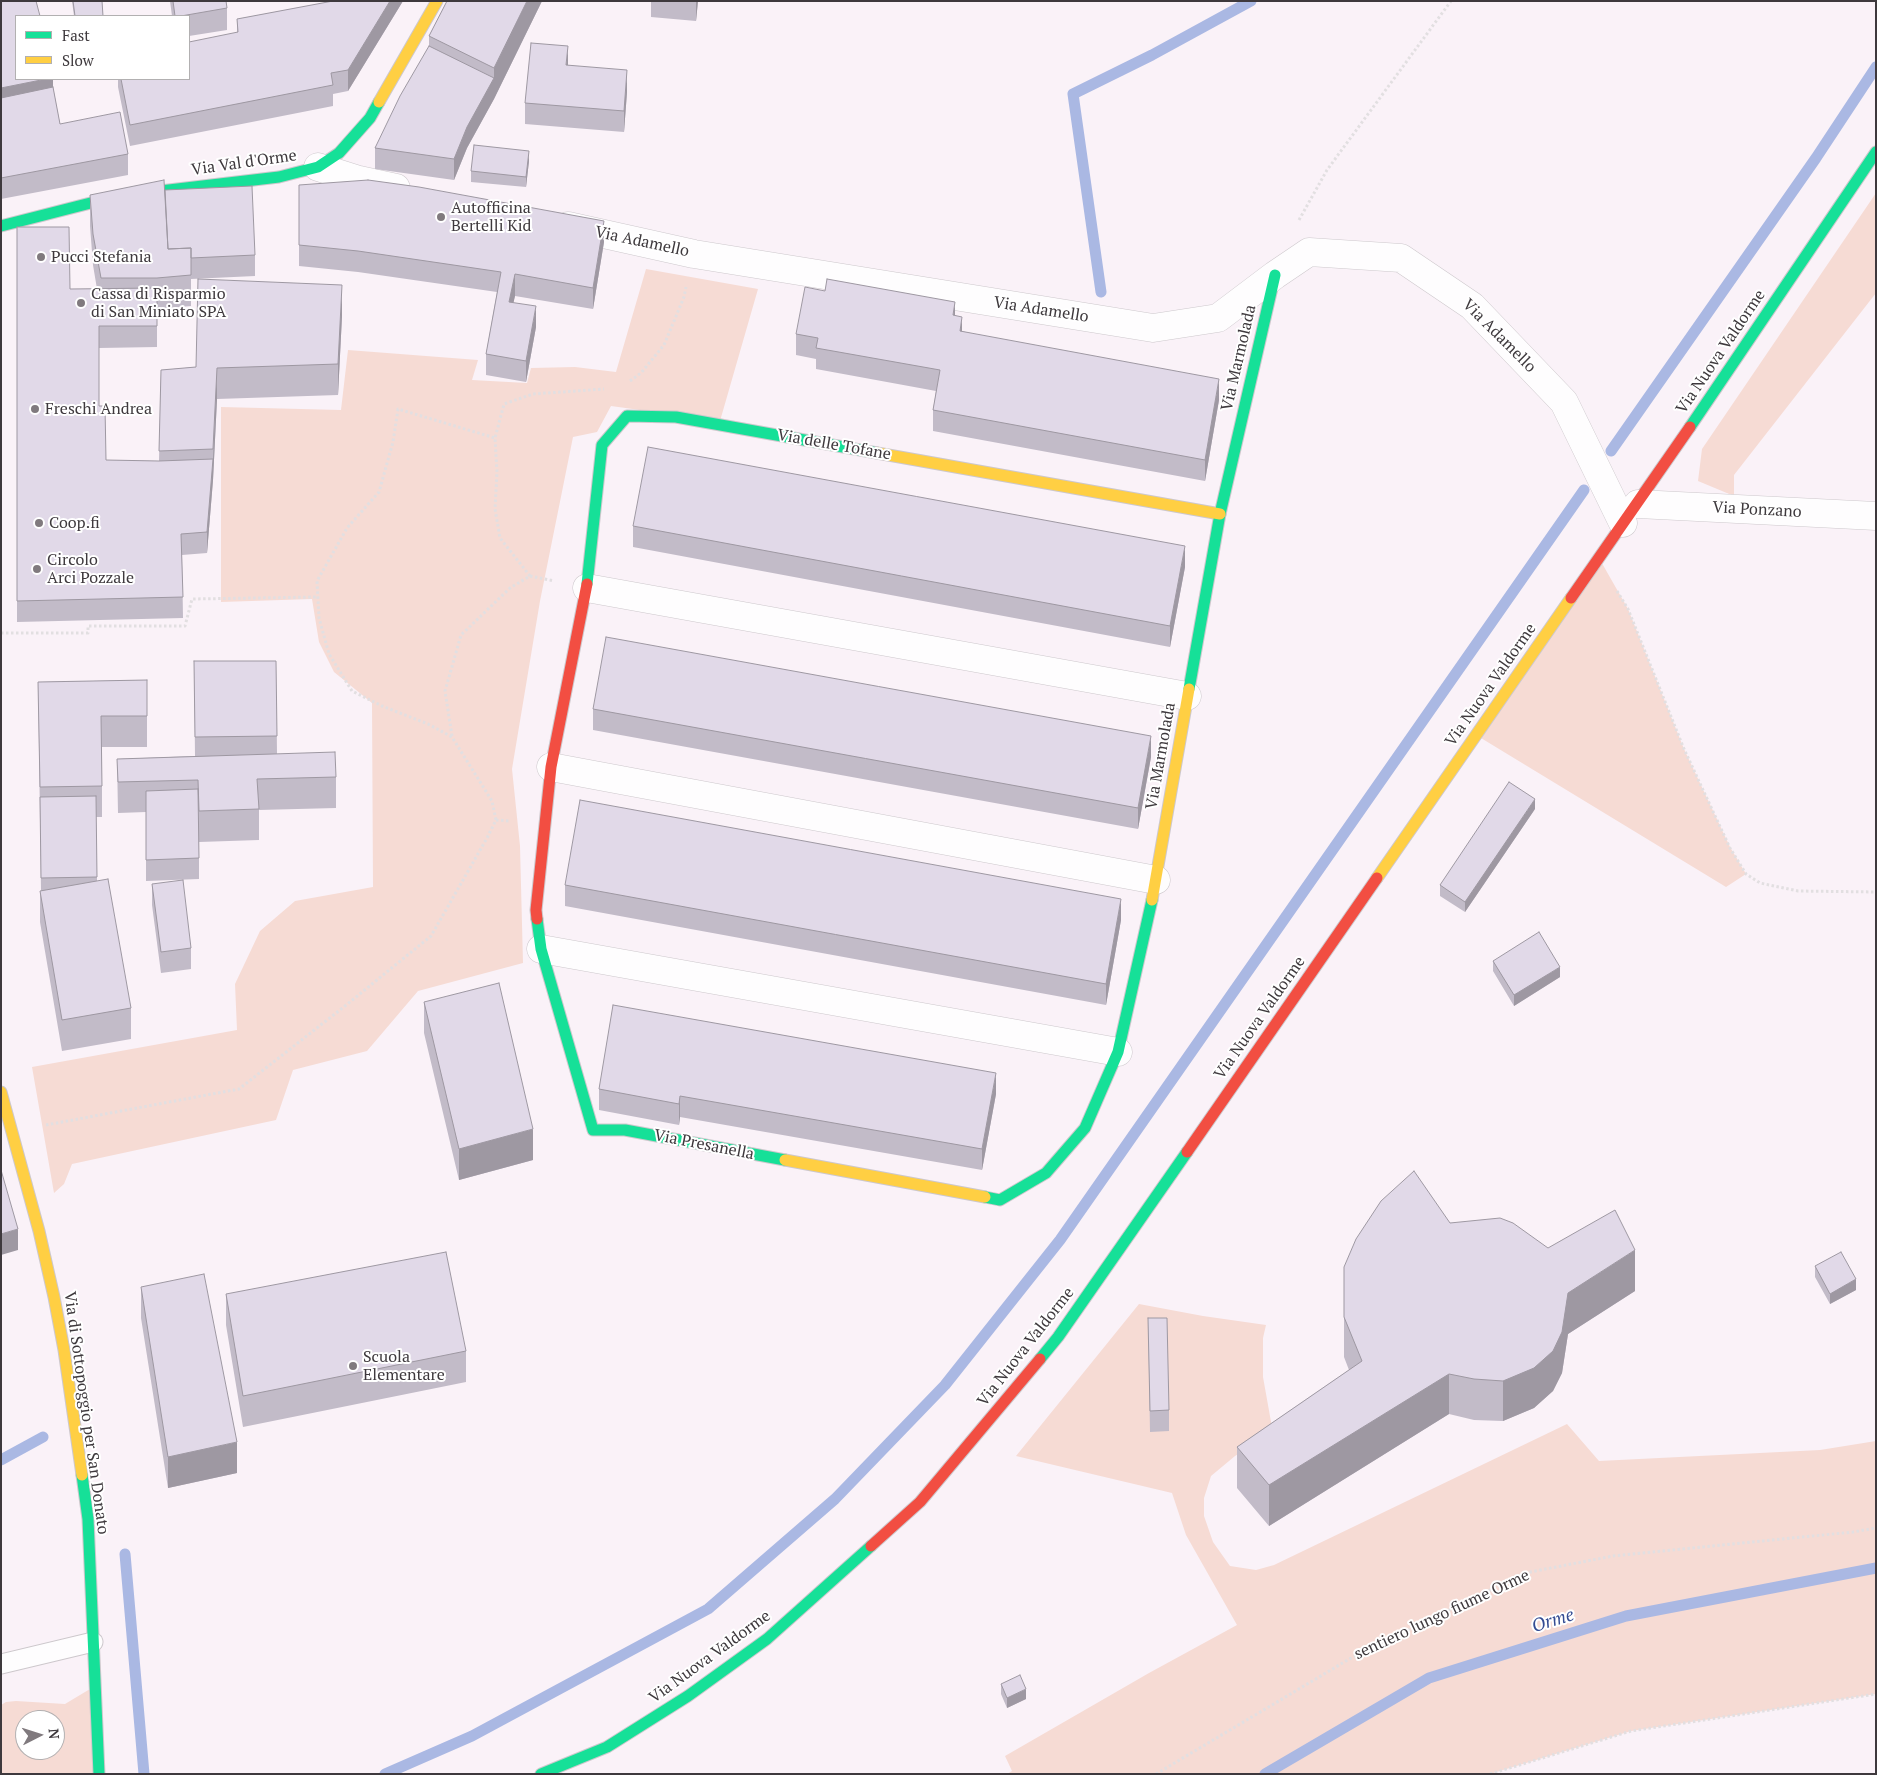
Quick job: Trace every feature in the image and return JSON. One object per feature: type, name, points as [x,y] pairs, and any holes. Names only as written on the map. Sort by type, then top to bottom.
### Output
[{"type":"street","name":"Via Val d'Orme","points":[[1,226],[118,196],[279,177],[318,167],[339,153],[370,118],[437,1]]},
{"type":"street","name":"Via Nuova Valdorme","points":[[541,1774],[607,1747],[688,1696],[767,1639],[920,1502],[1058,1338],[1631,513],[1876,152]]},
{"type":"street","points":[[318,167],[359,180],[421,194]]},
{"type":"street","name":"Via Adamello","points":[[548,222],[694,254],[1153,328],[1218,318],[1309,252],[1400,258],[1472,306],[1564,402],[1631,513]]},
{"type":"street","name":"Via Marmolada","points":[[1000,1200],[1046,1173],[1084,1128],[1118,1052],[1156,880],[1220,514],[1275,275]]},
{"type":"street","name":"Via delle Tofane","points":[[551,767],[587,588],[602,445],[628,416],[676,417],[1220,514]]},
{"type":"street","name":"Via Ponzano","points":[[1631,513],[1876,516]]},
{"type":"street","points":[[587,588],[1188,696]]},
{"type":"street","points":[[551,767],[1156,880]]},
{"type":"street","name":"Via Presanella","points":[[551,767],[536,910],[541,949],[593,1130],[624,1130],[1000,1200]]},
{"type":"street","points":[[541,949],[1118,1052]]},
{"type":"street","name":"Via di Sottopoggio per San Donato","points":[[1,1092],[40,1238],[64,1350],[88,1519],[99,1774]]},
{"type":"lane","points":[[1,1664],[93,1642]]},
{"type":"path","points":[[1309,252],[1298,222],[1327,170],[1451,1]]},
{"type":"path","points":[[626,384],[641,373],[664,345],[684,297],[694,254]]},
{"type":"path","points":[[10,1131],[239,1089],[431,936],[496,820],[492,801],[452,736],[445,691],[461,634],[510,588],[530,576],[500,538],[495,509],[497,472],[495,438],[504,404],[533,394],[608,389]]},
{"type":"path","points":[[452,736],[352,691],[329,654],[319,618],[317,581],[347,528],[379,492],[393,442],[398,409],[495,438]]},
{"type":"path","points":[[1599,558],[1628,609],[1684,749],[1730,848],[1746,874],[1760,883],[1798,891],[1876,892]]},
{"type":"path","points":[[1,634],[88,633],[88,626],[185,626],[192,599],[318,597]]},
{"type":"path","name":"sentiero lungo fiume Orme","points":[[1156,1774],[1352,1658],[1525,1573],[1613,1556],[1838,1534],[1876,1528]]},
{"type":"path","points":[[1490,1774],[1631,1730],[1876,1694]]},
{"type":"shaded area","points":[[1876,193],[1876,293],[1734,475],[1734,496],[1698,481],[1702,449]]},
{"type":"shaded area","points":[[646,269],[758,289],[720,421],[611,406],[597,432],[573,437],[540,601],[512,769],[520,846],[523,963],[418,991],[367,1051],[293,1070],[276,1120],[72,1164],[64,1184],[54,1193],[32,1067],[237,1030],[235,984],[260,931],[295,901],[373,887],[372,703],[334,672],[319,642],[312,599],[221,602],[221,407],[341,410],[348,350],[478,360],[472,380],[527,383],[531,368],[575,367],[616,372]]},
{"type":"shaded area","points":[[1599,558],[1628,609],[1684,749],[1730,847],[1746,874],[1726,887],[1476,735]]},
{"type":"shaded area","points":[[1139,1304],[1266,1325],[1263,1338],[1263,1377],[1273,1433],[1235,1456],[1211,1476],[1204,1498],[1204,1516],[1213,1542],[1230,1566],[1256,1570],[1274,1565],[1567,1424],[1599,1461],[1820,1450],[1876,1441],[1876,1694],[1631,1731],[1490,1774],[1007,1774],[1012,1771],[1005,1756],[1237,1625],[1186,1535],[1172,1493],[1016,1456]]},
{"type":"shaded area","points":[[95,1686],[99,1774],[1,1774],[1,1705],[6,1702],[65,1704]]},
{"type":"building","points":[[1,1],[36,1],[40,15],[15,15],[15,80],[41,80],[1,88]]},
{"type":"building","points":[[73,1],[102,1],[103,15],[75,15]]},
{"type":"building","points":[[173,1],[226,1],[227,8],[187,15],[175,15]]},
{"type":"building","points":[[333,1],[390,1],[348,70],[331,73],[333,85],[130,125],[121,80],[190,80],[190,42],[238,32],[237,19]]},
{"type":"building","points":[[447,1],[527,1],[494,68],[429,36]]},
{"type":"building","points":[[531,43],[568,46],[566,65],[627,70],[624,111],[525,103]]},
{"type":"building","points":[[429,46],[494,78],[467,127],[454,159],[375,148],[400,96]]},
{"type":"building","points":[[53,87],[60,124],[120,112],[128,154],[1,178],[1,98]]},
{"type":"building","points":[[474,145],[529,151],[526,177],[471,171]]},
{"type":"building","points":[[164,180],[168,249],[191,248],[191,275],[157,278],[101,278],[93,234],[90,195]]},
{"type":"building","points":[[368,180],[419,187],[604,221],[593,288],[515,274],[509,302],[536,306],[526,361],[486,354],[501,272],[358,251],[299,245],[299,185]]},
{"type":"building","points":[[252,186],[255,255],[191,258],[191,248],[168,249],[165,190]]},
{"type":"building","points":[[17,227],[69,227],[70,289],[157,288],[157,326],[99,326],[99,406],[105,406],[106,460],[213,459],[207,532],[181,534],[183,597],[17,601]]},
{"type":"building","points":[[198,279],[342,285],[338,364],[217,368],[213,449],[159,451],[161,370],[196,367]]},
{"type":"building","points":[[827,279],[955,302],[953,315],[962,317],[960,331],[1219,379],[1205,460],[933,410],[940,370],[816,348],[818,338],[796,334],[805,287],[825,291]]},
{"type":"building","points":[[648,447],[1185,546],[1170,626],[633,526]]},
{"type":"building","points":[[606,637],[1151,736],[1138,808],[593,709]]},
{"type":"building","points":[[194,661],[276,661],[277,736],[195,737]]},
{"type":"building","points":[[147,680],[147,716],[101,716],[102,786],[40,787],[38,682]]},
{"type":"building","points":[[335,752],[336,777],[257,779],[259,809],[199,811],[198,780],[118,782],[117,759]]},
{"type":"building","points":[[1509,782],[1535,799],[1465,902],[1440,885]]},
{"type":"building","points":[[198,789],[199,858],[146,860],[146,791]]},
{"type":"building","points":[[96,796],[97,877],[41,878],[40,797]]},
{"type":"building","points":[[580,800],[1121,899],[1106,984],[565,885]]},
{"type":"building","points":[[108,879],[131,1008],[62,1020],[40,891]]},
{"type":"building","points":[[183,880],[191,948],[161,952],[152,884]]},
{"type":"building","points":[[1539,932],[1560,967],[1514,995],[1493,961]]},
{"type":"building","points":[[499,983],[533,1129],[459,1149],[424,1002]]},
{"type":"building","points":[[613,1005],[996,1073],[982,1149],[680,1096],[679,1104],[599,1089]]},
{"type":"building","points":[[1,1170],[18,1229],[1,1234]]},
{"type":"building","points":[[1414,1171],[1450,1223],[1500,1218],[1513,1223],[1548,1248],[1615,1210],[1635,1250],[1568,1293],[1562,1332],[1553,1351],[1534,1368],[1503,1381],[1474,1379],[1449,1374],[1269,1485],[1237,1447],[1362,1361],[1344,1317],[1344,1267],[1356,1239],[1381,1201]]},
{"type":"building","points":[[446,1252],[466,1351],[243,1396],[226,1294]]},
{"type":"building","points":[[1841,1252],[1856,1279],[1830,1294],[1815,1266]]},
{"type":"building","points":[[204,1274],[237,1442],[168,1457],[141,1287]]},
{"type":"building","points":[[1148,1318],[1167,1318],[1169,1410],[1150,1411]]},
{"type":"building","points":[[1020,1675],[1026,1689],[1007,1698],[1001,1684]]},
{"type":"waterway","points":[[1101,292],[1073,94],[1152,55],[1251,1]]},
{"type":"waterway","points":[[1611,451],[1816,158],[1876,67]]},
{"type":"waterway","points":[[385,1774],[472,1736],[708,1609],[835,1499],[945,1385],[1060,1240],[1584,490]]},
{"type":"waterway","points":[[1,1460],[43,1437]]},
{"type":"waterway","points":[[125,1554],[144,1774]]},
{"type":"waterway","name":"Orme","points":[[1265,1774],[1429,1678],[1626,1616],[1876,1568]]},
{"type":"traffic: fast","points":[[1,226],[118,196],[279,177],[318,167],[339,153],[370,118],[379,102]]},
{"type":"traffic: fast","points":[[1690,427],[1876,152]]},
{"type":"traffic: fast","points":[[1189,689],[1220,514],[1275,275]]},
{"type":"traffic: fast","points":[[587,584],[602,445],[627,416],[676,417],[877,453]]},
{"type":"traffic: fast","points":[[985,1197],[1000,1200],[1046,1173],[1085,1128],[1118,1052],[1152,900]]},
{"type":"traffic: fast","points":[[537,919],[541,949],[593,1130],[625,1130],[785,1160]]},
{"type":"traffic: fast","points":[[1040,1359],[1058,1337],[1187,1152]]},
{"type":"traffic: fast","points":[[82,1475],[88,1519],[99,1774]]},
{"type":"traffic: fast","points":[[541,1774],[607,1747],[688,1696],[767,1639],[871,1546]]},
{"type":"traffic: slow","points":[[379,102],[437,1]]},
{"type":"traffic: slow","points":[[877,453],[1220,514]]},
{"type":"traffic: slow","points":[[1377,878],[1571,598]]},
{"type":"traffic: slow","points":[[1152,900],[1189,689]]},
{"type":"traffic: slow","points":[[1,1092],[39,1231],[54,1297],[64,1350],[82,1475]]},
{"type":"traffic: slow","points":[[785,1160],[985,1197]]},
{"type":"traffic: jam","points":[[1571,598],[1690,427]]},
{"type":"traffic: jam","points":[[537,919],[536,910],[551,767],[587,584]]},
{"type":"traffic: jam","points":[[1187,1152],[1377,878]]},
{"type":"traffic: jam","points":[[871,1546],[920,1502],[1040,1359]]},
{"type":"place","name":"Autofficina Bertelli Kid","points":[[441,217]]},
{"type":"place","name":"Pucci Stefania","points":[[41,257]]},
{"type":"place","name":"Cassa di Risparmio di San Miniato SPA","points":[[81,303]]},
{"type":"place","name":"Freschi Andrea","points":[[35,409]]},
{"type":"place","name":"Coop.fi","points":[[39,523]]},
{"type":"place","name":"Circolo Arci Pozzale","points":[[37,569]]},
{"type":"place","name":"Scuola Elementare","points":[[353,1366]]}]
